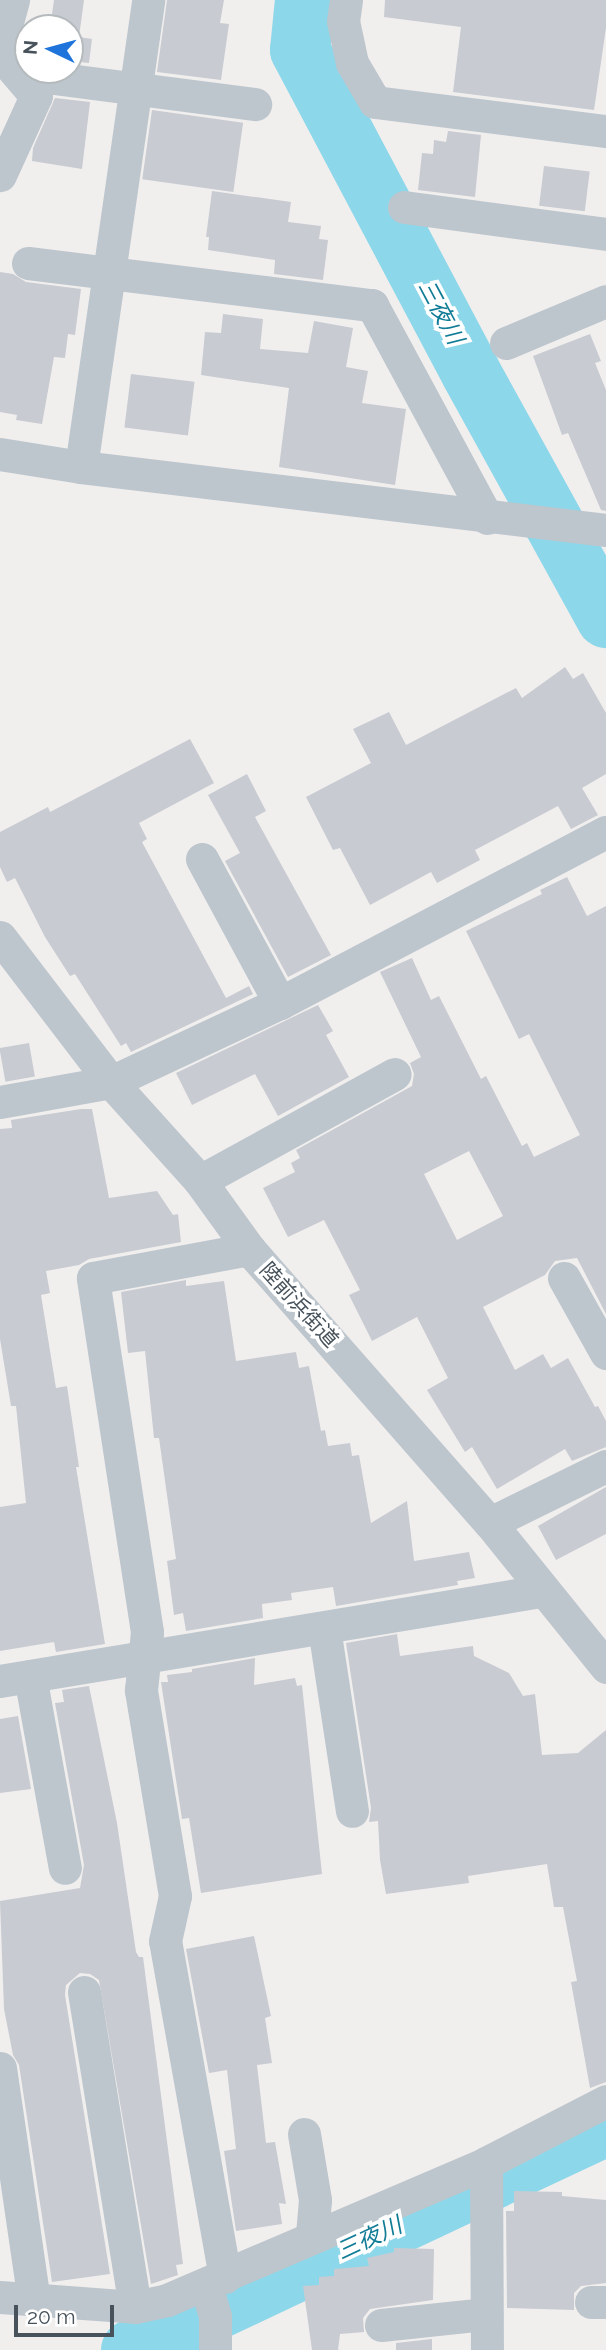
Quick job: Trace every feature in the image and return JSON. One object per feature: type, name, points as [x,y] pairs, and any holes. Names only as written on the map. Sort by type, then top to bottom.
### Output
[{"type":"street","points":[[0,175],[36,96],[0,51],[13,0]]},
{"type":"street","points":[[81,467],[148,0]]},
{"type":"street","points":[[346,0],[343,21],[352,63],[374,102],[606,131]]},
{"type":"street","points":[[84,83],[255,104]]},
{"type":"street","points":[[404,207],[606,234]]},
{"type":"street","points":[[28,263],[372,305],[487,518]]},
{"type":"street","points":[[506,343],[606,301]]},
{"type":"street","points":[[0,454],[81,467],[487,518],[605,530]]},
{"type":"street","points":[[0,1102],[111,1082],[280,1003],[605,835]]},
{"type":"street","points":[[202,859],[280,1003]]},
{"type":"street","name":"陸前浜街道","points":[[0,937],[111,1082],[200,1181],[249,1249],[490,1523],[541,1591],[606,1667]]},
{"type":"street","points":[[200,1181],[395,1074]]},
{"type":"street","points":[[215,2350],[216,2281],[165,1941],[175,1896],[141,1690],[147,1632],[93,1278],[249,1249]]},
{"type":"street","points":[[564,1278],[606,1353]]},
{"type":"street","points":[[490,1523],[606,1466]]},
{"type":"street","points":[[65,1868],[15,1679],[541,1591]]},
{"type":"street","points":[[324,1628],[352,1811]]},
{"type":"street","points":[[84,1992],[135,2307]]},
{"type":"street","points":[[0,2068],[34,2301]]},
{"type":"street","points":[[0,2297],[135,2307],[167,2300],[486,2164],[606,2101]]},
{"type":"street","points":[[304,2134],[315,2200],[312,2237]]},
{"type":"street","points":[[486,2164],[486,2350]]},
{"type":"street","points":[[381,2325],[486,2314]]},
{"type":"building","points":[[54,0],[84,0],[82,14],[52,14]]},
{"type":"building","points":[[167,0],[224,0],[220,23],[229,24],[221,80],[157,72]]},
{"type":"building","points":[[385,0],[606,0],[606,28],[594,110],[453,92],[461,27],[384,17]]},
{"type":"building","points":[[84,38],[92,39],[89,63],[84,62]]},
{"type":"building","points":[[55,98],[90,102],[82,169],[32,161],[33,148]]},
{"type":"building","points":[[152,110],[243,123],[233,192],[142,179]]},
{"type":"building","points":[[448,131],[481,135],[475,197],[418,190],[422,153],[433,154],[434,140],[446,142]]},
{"type":"building","points":[[544,166],[590,172],[585,211],[539,206]]},
{"type":"building","points":[[212,191],[291,202],[288,222],[321,226],[319,239],[328,240],[323,280],[274,274],[275,260],[208,250],[209,237],[206,237]]},
{"type":"building","points":[[0,272],[13,274],[26,282],[81,289],[75,335],[68,334],[65,358],[54,357],[42,424],[16,420],[17,415],[0,412]]},
{"type":"building","points":[[223,314],[263,319],[260,349],[308,353],[314,321],[353,328],[346,367],[368,371],[362,403],[406,409],[395,485],[279,467],[289,388],[201,375],[205,332],[221,333]]},
{"type":"building","points":[[590,334],[601,361],[595,363],[606,390],[606,511],[601,510],[568,433],[562,435],[533,356]]},
{"type":"building","points":[[131,374],[195,382],[188,435],[124,428]]},
{"type":"building","points":[[565,667],[573,679],[583,673],[606,713],[606,774],[582,788],[598,815],[571,829],[558,806],[475,850],[480,860],[437,883],[431,872],[370,905],[340,848],[333,850],[306,797],[371,763],[353,729],[389,712],[406,745],[516,688],[522,698]]},
{"type":"building","points":[[190,739],[214,783],[139,823],[147,839],[142,842],[226,998],[249,986],[253,994],[131,1052],[126,1043],[121,1046],[75,974],[70,976],[45,937],[15,878],[7,882],[0,867],[0,832],[48,807],[50,812]]},
{"type":"building","points":[[247,774],[266,811],[255,817],[331,955],[288,977],[225,861],[240,853],[208,795]]},
{"type":"building","points":[[567,877],[587,916],[606,906],[606,1314],[577,1258],[555,1261],[545,1275],[483,1307],[515,1370],[543,1354],[551,1368],[568,1358],[595,1407],[598,1406],[606,1421],[606,1447],[572,1461],[565,1449],[497,1489],[472,1447],[465,1452],[427,1390],[448,1378],[417,1317],[372,1341],[349,1295],[360,1290],[324,1220],[288,1237],[263,1188],[295,1172],[291,1163],[300,1158],[296,1150],[412,1086],[414,1074],[410,1063],[421,1057],[380,972],[412,958],[431,1000],[439,996],[481,1079],[486,1076],[522,1146],[527,1143],[534,1157],[580,1135],[529,1034],[519,1039],[466,931],[542,894],[540,890]],"holes":[[[469,1151],[503,1216],[457,1240],[424,1174]]]},
{"type":"building","points":[[318,1005],[333,1031],[326,1035],[349,1077],[278,1116],[255,1074],[192,1105],[176,1073]]},
{"type":"building","points":[[29,1043],[35,1076],[5,1082],[0,1048]]},
{"type":"building","points":[[92,1109],[109,1198],[157,1191],[173,1215],[178,1214],[181,1242],[89,1259],[79,1265],[46,1271],[50,1293],[41,1295],[56,1388],[67,1386],[79,1467],[76,1467],[105,1644],[56,1652],[54,1642],[0,1651],[0,1507],[26,1503],[16,1406],[11,1406],[0,1339],[0,1129],[12,1128],[11,1120]]},
{"type":"building","points":[[186,1280],[186,1286],[224,1281],[236,1361],[296,1352],[299,1368],[309,1366],[321,1431],[325,1430],[328,1446],[350,1443],[352,1456],[359,1455],[371,1523],[407,1501],[414,1561],[469,1552],[475,1578],[457,1581],[458,1585],[336,1606],[333,1587],[291,1593],[292,1600],[262,1604],[263,1618],[186,1631],[183,1613],[174,1615],[167,1561],[176,1559],[159,1438],[154,1438],[145,1351],[128,1353],[121,1292]]},
{"type":"building","points":[[606,1487],[606,1534],[556,1560],[538,1526]]},
{"type":"building","points":[[397,1634],[400,1656],[473,1646],[474,1656],[509,1673],[523,1696],[535,1694],[542,1755],[578,1753],[606,1730],[606,2082],[590,2088],[571,1982],[577,1981],[563,1907],[554,1907],[547,1864],[468,1876],[469,1883],[386,1894],[380,1860],[378,1821],[369,1822],[371,1808],[346,1643]]},
{"type":"building","points":[[255,1658],[254,1685],[295,1678],[297,1686],[302,1685],[322,1874],[201,1893],[189,1818],[182,1819],[161,1682],[168,1682],[167,1675]]},
{"type":"building","points":[[89,1686],[117,1823],[136,1952],[139,1957],[143,1957],[183,2264],[176,2265],[178,2275],[151,2284],[99,1980],[90,1974],[80,1973],[66,1985],[65,1995],[110,2274],[52,2282],[19,2065],[13,2055],[4,2009],[0,1901],[80,1888],[84,1865],[55,1703],[64,1702],[62,1690]]},
{"type":"building","points":[[18,1716],[31,1789],[0,1793],[0,1719]]},
{"type":"building","points":[[254,1936],[271,2016],[265,2018],[272,2063],[257,2065],[266,2143],[275,2142],[286,2204],[279,2203],[282,2224],[236,2231],[224,2151],[236,2149],[227,2070],[209,2073],[186,1949]]},
{"type":"building","points":[[514,2191],[562,2192],[562,2196],[606,2200],[606,2283],[581,2286],[574,2293],[574,2310],[507,2308],[506,2211],[514,2211]]},
{"type":"building","points":[[394,2248],[434,2249],[433,2300],[370,2309],[363,2318],[364,2332],[340,2334],[338,2350],[312,2350],[303,2286],[319,2285],[319,2277],[334,2276],[334,2269],[369,2266],[367,2258],[394,2252]]},
{"type":"building","points":[[432,2339],[432,2350],[396,2350],[396,2343]]},
{"type":"waterway","name":"三夜川","points":[[305,0],[300,50],[471,373],[606,618]]},
{"type":"waterway","name":"三夜川","points":[[131,2350],[606,2126]]}]
